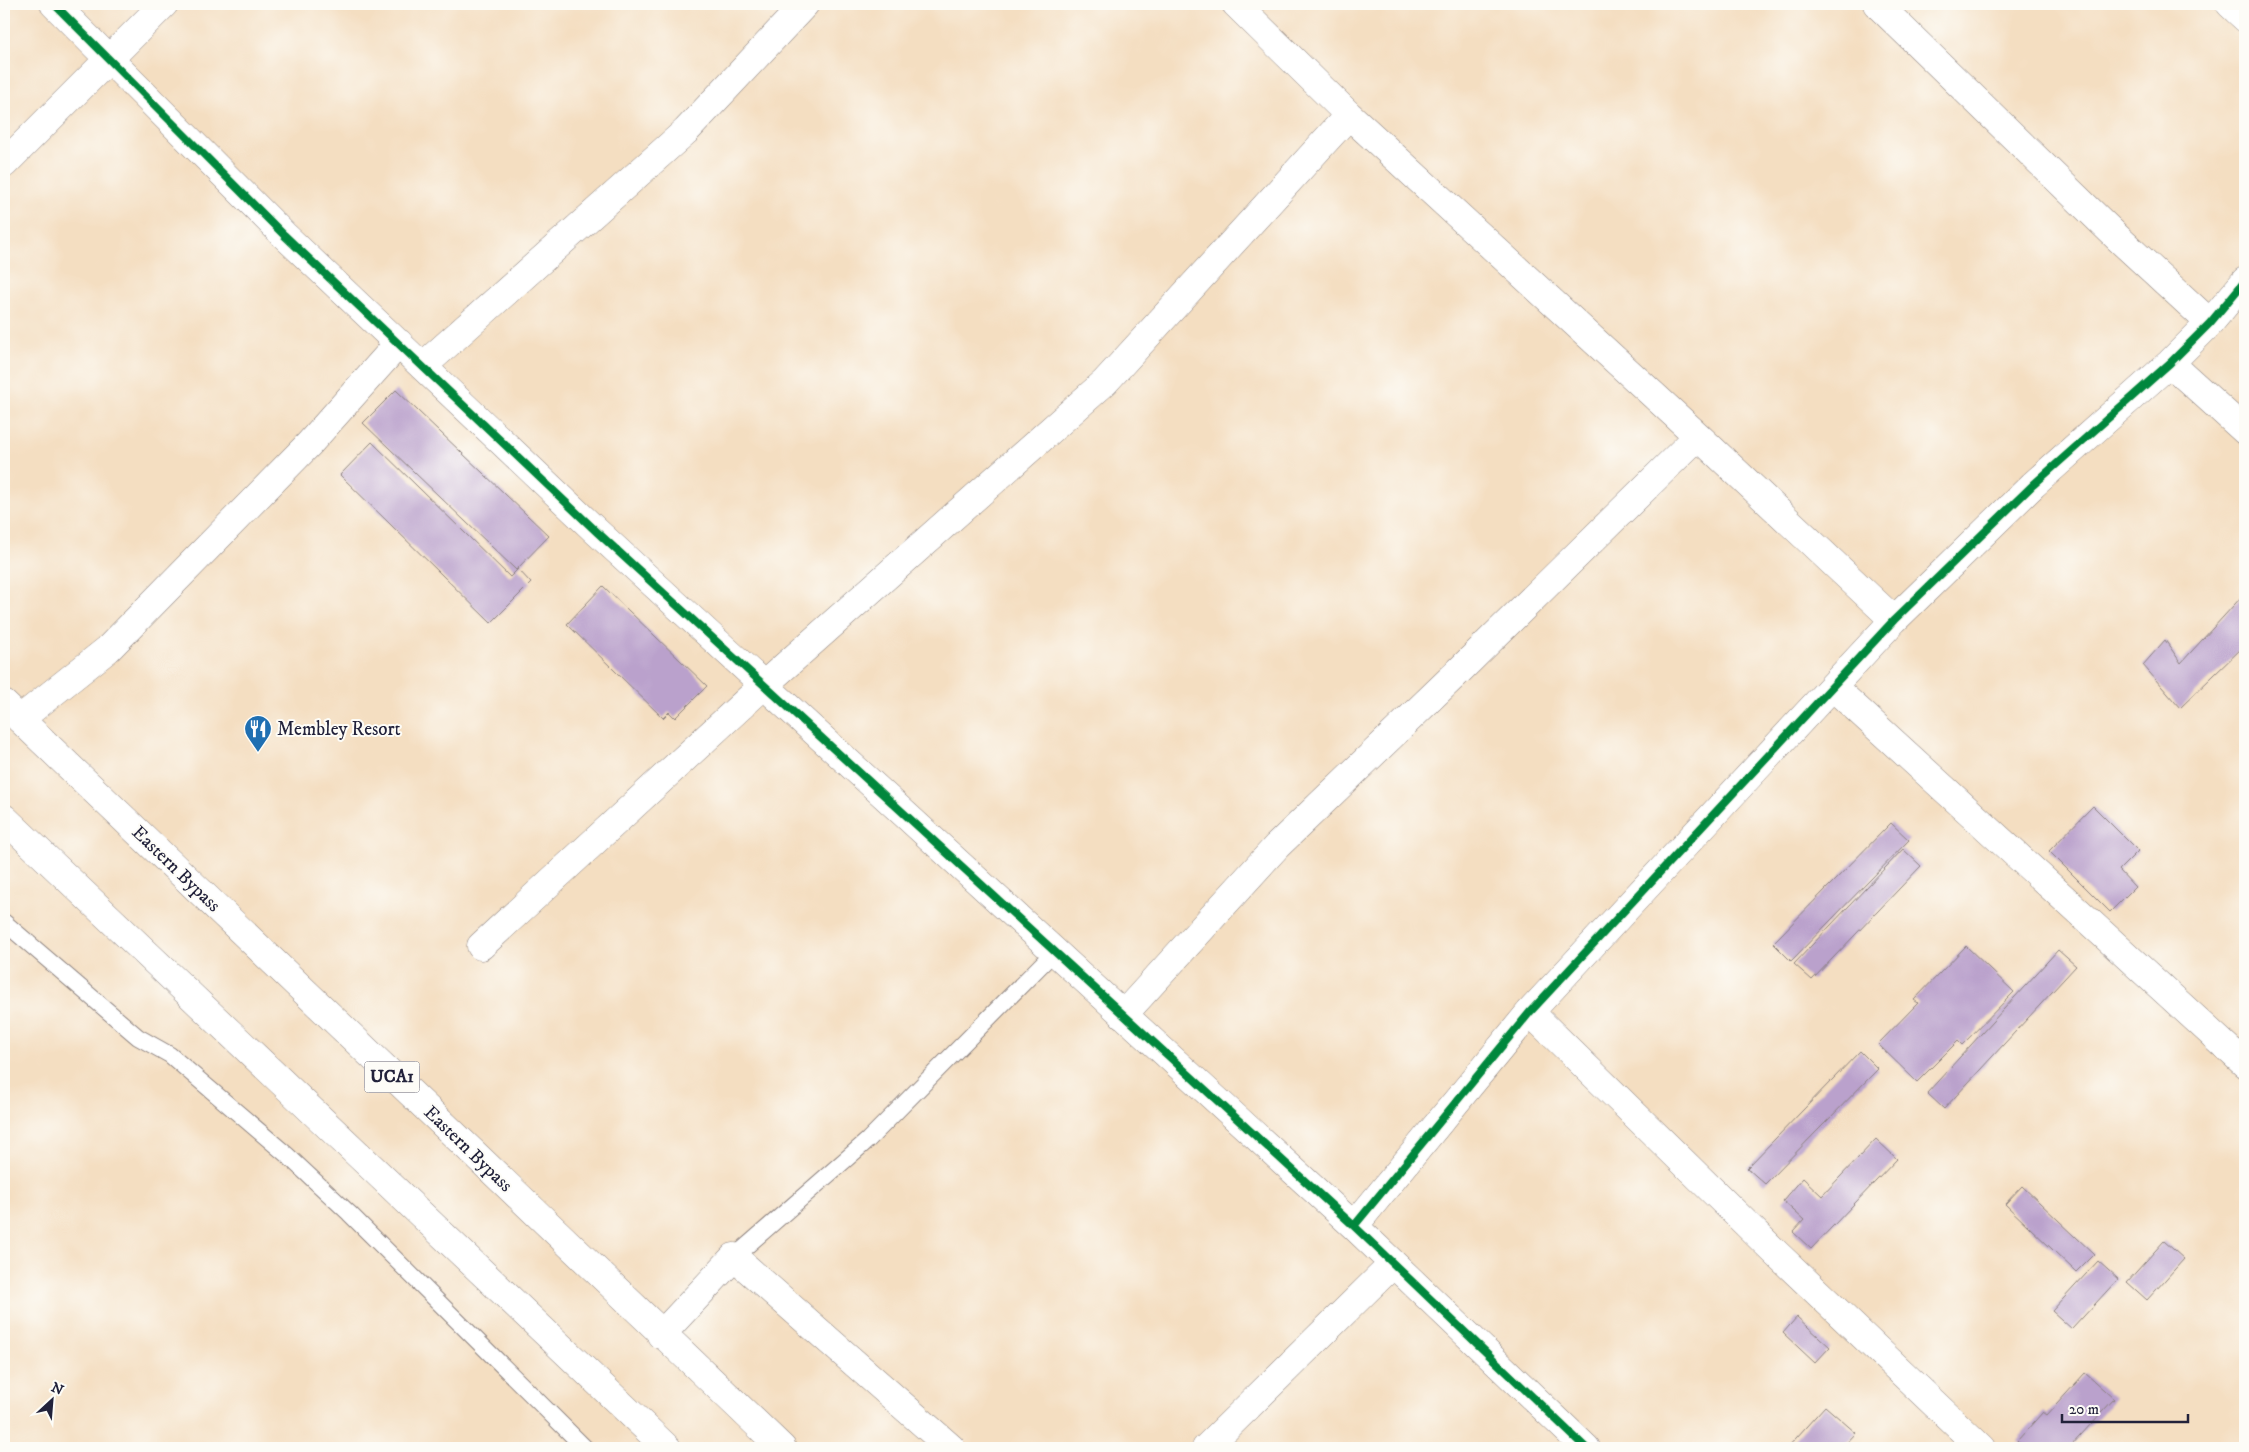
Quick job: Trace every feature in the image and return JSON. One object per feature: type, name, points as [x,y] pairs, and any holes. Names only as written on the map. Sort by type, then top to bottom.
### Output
[{"type":"street","points":[[54,4],[110,58],[284,235],[597,532],[1354,1226],[1586,1448]]},
{"type":"street","points":[[4,164],[164,4]]},
{"type":"street","points":[[423,366],[686,131],[805,4]]},
{"type":"street","points":[[1236,4],[1349,115],[1698,436],[1894,620]]},
{"type":"street","points":[[1876,4],[2118,238],[2210,323]]},
{"type":"street","points":[[2230,4],[2245,18]]},
{"type":"street","points":[[481,946],[765,684],[1105,382],[1349,115]]},
{"type":"street","points":[[1354,1226],[1530,1012],[1894,620],[2032,485],[2170,363],[2210,323],[2245,281]]},
{"type":"street","points":[[12,711],[108,649],[309,444],[399,343]]},
{"type":"street","points":[[2170,363],[2245,431]]},
{"type":"street","points":[[1123,1015],[1276,846],[1461,669],[1698,436]]},
{"type":"street","points":[[1833,687],[2245,1064]]},
{"type":"street","name":"Eastern Bypass","points":[[12,711],[782,1448]]},
{"type":"street","points":[[4,818],[667,1448]]},
{"type":"street","points":[[1530,1012],[1776,1253],[1981,1448]]},
{"type":"street","points":[[662,1335],[734,1257],[951,1448]]},
{"type":"street","points":[[1206,1448],[1393,1264]]},
{"type":"lane","points":[[4,922],[138,1037],[170,1055],[287,1155],[363,1227],[585,1448]]},
{"type":"lane","points":[[734,1257],[868,1140],[1054,952]]},
{"type":"building","points":[[396,390],[549,536],[516,570],[363,423]]},
{"type":"building","points":[[372,442],[510,577],[518,569],[531,583],[491,623],[340,475]]},
{"type":"building","points":[[603,586],[707,686],[675,718],[669,712],[663,718],[567,624]]},
{"type":"building","points":[[2245,593],[2245,645],[2180,708],[2143,665],[2165,640],[2181,663]]},
{"type":"building","points":[[2093,806],[2138,851],[2119,870],[2135,887],[2110,912],[2049,851]]},
{"type":"building","points":[[1891,823],[1909,840],[1791,961],[1773,943]]},
{"type":"building","points":[[1903,849],[1921,866],[1812,980],[1794,964]]},
{"type":"building","points":[[1966,946],[2014,992],[1962,1045],[1958,1041],[1917,1082],[1878,1044],[1918,1003],[1914,1000]]},
{"type":"building","points":[[2058,950],[2076,966],[1944,1109],[1927,1093]]},
{"type":"building","points":[[1860,1051],[1878,1069],[1765,1184],[1747,1168]]},
{"type":"building","points":[[1876,1139],[1897,1159],[1811,1249],[1793,1232],[1804,1220],[1783,1201],[1803,1178],[1822,1196]]},
{"type":"building","points":[[2022,1186],[2094,1254],[2076,1272],[2005,1204]]},
{"type":"building","points":[[2164,1241],[2184,1259],[2147,1300],[2127,1282]]},
{"type":"building","points":[[2098,1261],[2118,1279],[2072,1329],[2052,1311]]},
{"type":"building","points":[[1797,1317],[1830,1347],[1815,1363],[1783,1333]]},
{"type":"building","points":[[2085,1373],[2114,1399],[2069,1448],[2026,1448],[2017,1441],[2043,1412],[2047,1415]]},
{"type":"building","points":[[1825,1406],[1856,1433],[1842,1448],[1787,1448]]},
{"type":"cycle path","points":[[54,4],[284,235],[597,532],[1354,1226],[1586,1448]]},
{"type":"cycle path","points":[[1354,1226],[1530,1012],[1894,620],[2033,485],[2170,363],[2210,323],[2245,281]]},
{"type":"place","name":"Membley Resort","points":[[258,753]]}]
